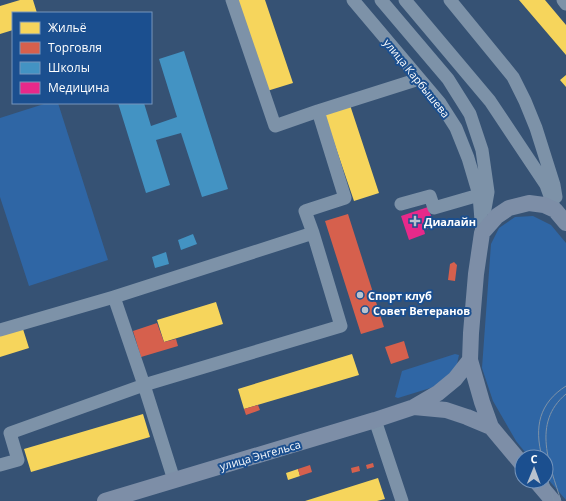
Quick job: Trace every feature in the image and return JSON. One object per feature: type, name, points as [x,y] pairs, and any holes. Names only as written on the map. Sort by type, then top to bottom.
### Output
[{"type":"main road","points":[[482,233],[497,216],[509,208],[529,203],[544,205],[560,215]]},
{"type":"main road","name":"улица Карбышева","points":[[482,233],[476,274],[470,360],[491,427],[514,454]]},
{"type":"main road","name":"улица Энгельса","points":[[105,501],[123,498],[174,480],[414,407],[438,394],[455,379],[470,360]]},
{"type":"main road","name":"улица Энгельса","points":[[414,407],[446,410],[491,427]]},
{"type":"main road","points":[[543,489],[553,501]]},
{"type":"street","points":[[232,0],[275,126],[419,79]]},
{"type":"street","name":"улица Карбышева","points":[[354,0],[440,103],[456,128],[468,158],[479,195],[482,233]]},
{"type":"street","name":"улица Карбышева","points":[[382,0],[448,79],[470,114],[482,150],[488,192],[482,233]]},
{"type":"street","points":[[405,0],[490,101],[546,185],[560,215]]},
{"type":"street","points":[[450,0],[513,77],[536,128],[554,184],[560,215]]},
{"type":"street","points":[[563,0],[566,4]]},
{"type":"street","points":[[0,465],[18,460],[10,433],[144,385],[341,326],[306,211],[346,198],[318,111]]},
{"type":"street","points":[[402,204],[430,196],[434,208],[479,195]]},
{"type":"street","points":[[0,330],[114,297],[313,233]]},
{"type":"street","points":[[114,297],[174,480]]},
{"type":"street","points":[[375,420],[402,501]]},
{"type":"shaded area","points":[[44,104],[58,104],[108,260],[29,286],[0,197],[0,118]]},
{"type":"shaded area","points":[[533,216],[551,225],[566,243],[566,500],[554,486],[554,449],[522,449],[516,441],[493,401],[482,368],[491,244],[499,228],[515,217]]},
{"type":"shaded area","points":[[455,354],[459,355],[454,371],[437,386],[398,398],[395,397],[402,371]]},
{"type":"building: Жильё","points":[[20,0],[33,0],[37,12],[12,12],[12,30],[0,34],[0,6]]},
{"type":"building: Жильё","points":[[237,0],[265,0],[293,83],[267,91]]},
{"type":"building: Жильё","points":[[519,0],[545,0],[566,25],[566,55]]},
{"type":"building: Жильё","points":[[566,75],[566,87],[560,80]]},
{"type":"building: Жильё","points":[[350,105],[379,193],[354,201],[324,113]]},
{"type":"building: Жильё","points":[[216,302],[223,324],[164,342],[157,320]]},
{"type":"building: Жильё","points":[[23,329],[29,348],[0,357],[0,336]]},
{"type":"building: Жильё","points":[[352,354],[359,375],[244,409],[238,389]]},
{"type":"building: Жильё","points":[[143,414],[150,437],[31,472],[24,449]]},
{"type":"building: Жильё","points":[[298,469],[300,476],[288,480],[286,473]]},
{"type":"building: Жильё","points":[[378,478],[385,499],[377,501],[305,501]]},
{"type":"building: Торговля","points":[[348,214],[384,327],[361,334],[325,221]]},
{"type":"building: Торговля","points":[[454,262],[457,265],[455,281],[448,280],[450,264]]},
{"type":"building: Торговля","points":[[157,323],[164,342],[176,339],[178,346],[141,357],[133,331]]},
{"type":"building: Торговля","points":[[404,341],[409,358],[391,364],[385,347]]},
{"type":"building: Торговля","points":[[258,405],[260,410],[246,415],[244,409]]},
{"type":"building: Торговля","points":[[373,463],[374,467],[367,469],[366,465]]},
{"type":"building: Торговля","points":[[310,465],[312,472],[300,476],[298,469]]},
{"type":"building: Торговля","points":[[359,466],[360,471],[352,473],[351,468]]},
{"type":"building: Школы","points":[[184,51],[228,189],[202,197],[181,133],[156,140],[170,185],[146,193],[118,104],[144,104],[151,126],[177,117],[159,59]]},
{"type":"building: Школы","points":[[193,234],[197,244],[181,250],[178,240]]},
{"type":"building: Школы","points":[[166,252],[169,264],[155,268],[152,257]]},
{"type":"building: Медицина","name":"Диалайн","points":[[428,207],[431,216],[426,217],[429,225],[428,229],[424,230],[425,234],[409,240],[401,216]]},
{"type":"tram line","points":[[541,449],[539,426],[544,408],[550,400],[566,386]]},
{"type":"tram line","points":[[561,501],[552,473],[546,445],[546,431],[549,418],[555,405],[566,394]]},
{"type":"tram line","points":[[550,489],[554,501]]},
{"type":"place","name":"Диалайн","points":[[415,221]]},
{"type":"place","name":"Спорт клуб","points":[[360,295]]},
{"type":"place","name":"Совет Ветеранов","points":[[365,310]]}]
